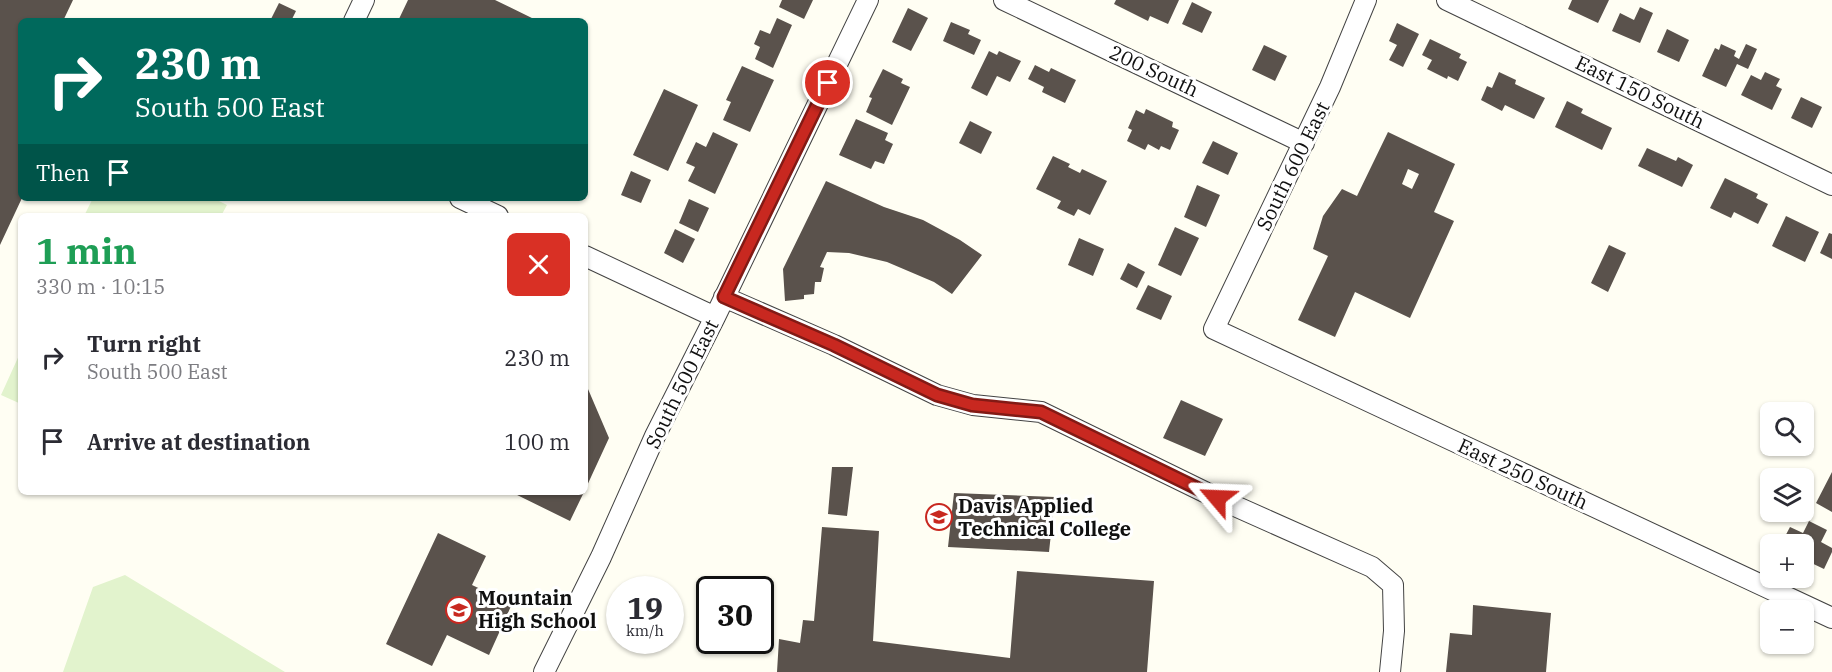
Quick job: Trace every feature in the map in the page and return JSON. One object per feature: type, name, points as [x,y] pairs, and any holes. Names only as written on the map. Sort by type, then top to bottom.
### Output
[{"type":"street","points":[[355,18],[364,0]]},
{"type":"street","name":"South 500 East","points":[[544,672],[602,557],[655,436],[868,0]]},
{"type":"street","name":"200 South","points":[[1004,0],[1304,143]]},
{"type":"street","name":"South 600 East","points":[[1214,329],[1330,87],[1366,0]]},
{"type":"street","name":"East 150 South","points":[[1447,0],[1832,185]]},
{"type":"street","points":[[466,201],[492,213]]},
{"type":"street","points":[[588,257],[715,317]]},
{"type":"street","points":[[724,297],[834,345],[937,395],[972,405],[1041,412],[1217,498],[1372,567],[1392,585],[1394,631],[1390,672]]},
{"type":"street","name":"East 250 South","points":[[1214,329],[1832,618]]},
{"type":"green space","points":[[92,201],[219,201],[227,205],[223,213],[86,213]]},
{"type":"green space","points":[[18,358],[18,403],[1,395]]},
{"type":"green space","points":[[125,575],[285,672],[63,672],[93,587]]},
{"type":"building","points":[[0,0],[73,0],[64,18],[18,18],[18,201],[21,201],[0,245]]},
{"type":"building","points":[[408,0],[495,0],[532,18],[399,18]]},
{"type":"building","points":[[782,0],[813,0],[804,19],[779,7]]},
{"type":"building","points":[[1116,0],[1179,0],[1168,24],[1150,16],[1148,21],[1114,4]]},
{"type":"building","points":[[1572,0],[1609,0],[1598,23],[1568,9]]},
{"type":"building","points":[[1192,2],[1212,12],[1202,33],[1182,24]]},
{"type":"building","points":[[279,3],[296,11],[292,18],[272,18]]},
{"type":"building","points":[[1640,7],[1653,13],[1640,43],[1612,31],[1620,13],[1634,20]]},
{"type":"building","points":[[908,8],[928,18],[911,51],[892,42]]},
{"type":"building","points":[[777,18],[792,25],[773,68],[755,59],[760,47],[754,44],[760,30],[770,34]]},
{"type":"building","points":[[951,22],[970,30],[968,34],[981,40],[974,55],[943,41]]},
{"type":"building","points":[[1397,23],[1419,34],[1403,67],[1389,60],[1397,45],[1389,41]]},
{"type":"building","points":[[1667,29],[1689,40],[1679,62],[1657,52]]},
{"type":"building","points":[[1430,39],[1461,54],[1459,58],[1467,62],[1458,81],[1448,76],[1447,79],[1427,69],[1432,60],[1422,55]]},
{"type":"building","points":[[1721,44],[1736,51],[1734,56],[1739,59],[1746,44],[1757,49],[1748,69],[1737,64],[1726,87],[1702,76],[1715,48],[1719,50]]},
{"type":"building","points":[[1264,45],[1287,56],[1275,81],[1252,70]]},
{"type":"building","points":[[989,51],[997,55],[999,51],[1021,61],[1010,82],[997,76],[987,96],[971,88]]},
{"type":"building","points":[[1035,65],[1049,72],[1051,68],[1076,80],[1065,103],[1042,92],[1044,87],[1028,79]]},
{"type":"building","points":[[742,66],[774,80],[750,132],[723,120],[731,102],[726,100]]},
{"type":"building","points":[[883,69],[903,79],[901,83],[910,87],[892,125],[866,112],[872,98],[869,97]]},
{"type":"building","points":[[1499,72],[1516,80],[1515,84],[1545,98],[1534,119],[1505,105],[1502,111],[1481,100],[1487,86],[1492,88]]},
{"type":"building","points":[[1765,72],[1780,79],[1776,86],[1782,89],[1772,110],[1741,95],[1751,75],[1761,80]]},
{"type":"building","points":[[664,89],[698,105],[668,171],[633,155]]},
{"type":"building","points":[[1801,97],[1822,107],[1812,128],[1791,118]]},
{"type":"building","points":[[1567,101],[1583,109],[1581,113],[1612,128],[1602,150],[1555,127]]},
{"type":"building","points":[[1146,109],[1173,122],[1172,127],[1179,130],[1170,150],[1161,146],[1159,150],[1148,144],[1145,150],[1127,141],[1132,130],[1128,128],[1136,110],[1144,114]]},
{"type":"building","points":[[856,119],[888,133],[885,140],[893,144],[884,164],[875,161],[871,169],[839,155]]},
{"type":"building","points":[[970,121],[992,132],[981,154],[959,143]]},
{"type":"building","points":[[713,132],[738,144],[715,194],[688,181],[695,167],[686,163],[696,142],[706,147]]},
{"type":"building","points":[[1388,132],[1455,164],[1434,212],[1454,221],[1410,318],[1355,292],[1335,337],[1298,320],[1328,256],[1313,249],[1323,216],[1342,189],[1357,196]],"holes":[[[1408,169],[1419,174],[1412,189],[1402,184]]]},
{"type":"building","points":[[1213,141],[1238,153],[1228,175],[1202,163]]},
{"type":"building","points":[[1647,148],[1676,161],[1678,157],[1693,165],[1682,187],[1638,166]]},
{"type":"building","points":[[1053,156],[1070,164],[1068,167],[1080,173],[1082,169],[1107,181],[1090,215],[1078,209],[1074,216],[1057,208],[1061,201],[1036,189]]},
{"type":"building","points":[[631,171],[651,180],[641,203],[621,195]]},
{"type":"building","points":[[1725,178],[1758,194],[1756,198],[1768,204],[1758,224],[1734,212],[1731,218],[1710,208]]},
{"type":"building","points":[[826,181],[884,207],[923,220],[982,255],[952,294],[934,282],[887,262],[849,253],[827,252],[820,267],[824,268],[821,282],[815,282],[814,294],[804,295],[804,299],[785,301],[783,269]]},
{"type":"building","points":[[1197,185],[1220,195],[1206,227],[1184,217]]},
{"type":"building","points":[[689,199],[709,208],[698,232],[679,223]]},
{"type":"building","points":[[1786,216],[1819,232],[1805,262],[1772,246]]},
{"type":"building","points":[[1175,227],[1199,238],[1181,276],[1158,265]]},
{"type":"building","points":[[675,229],[695,239],[683,263],[664,253]]},
{"type":"building","points":[[1829,233],[1832,234],[1832,259],[1820,253]]},
{"type":"building","points":[[1079,238],[1104,249],[1093,276],[1068,265]]},
{"type":"building","points":[[1609,245],[1626,253],[1608,292],[1591,283]]},
{"type":"building","points":[[1128,263],[1145,272],[1137,288],[1120,279]]},
{"type":"building","points":[[1148,285],[1172,296],[1161,320],[1136,309]]},
{"type":"building","points":[[588,389],[609,438],[588,484]]},
{"type":"building","points":[[1181,400],[1223,419],[1205,456],[1163,438]]},
{"type":"building","points":[[832,467],[853,467],[847,516],[828,514]]},
{"type":"building","points":[[1832,472],[1832,512],[1816,503]]},
{"type":"building","points":[[954,493],[1055,497],[1049,552],[948,547]]},
{"type":"building","points":[[517,495],[583,495],[570,521]]},
{"type":"building","points":[[1808,522],[1827,530],[1821,542],[1832,548],[1832,552],[1824,569],[1814,564],[1814,534],[1786,534],[1790,527],[1803,533]]},
{"type":"building","points":[[822,527],[879,531],[873,641],[1010,658],[1017,571],[1154,581],[1147,672],[777,672],[779,639],[800,643],[803,620],[814,621]]},
{"type":"building","points":[[438,533],[486,556],[472,585],[512,604],[489,655],[447,635],[432,666],[386,644]]},
{"type":"building","points":[[1473,605],[1551,613],[1546,672],[1446,672],[1450,633],[1472,635]]},
{"type":"place","name":"Davis Applied Technical College","points":[[939,517]]},
{"type":"place","name":"Mountain High School","points":[[459,610]]},
{"type":"route","points":[[828,83],[724,297],[834,345],[937,395],[972,405],[1041,412],[1217,498]]}]
